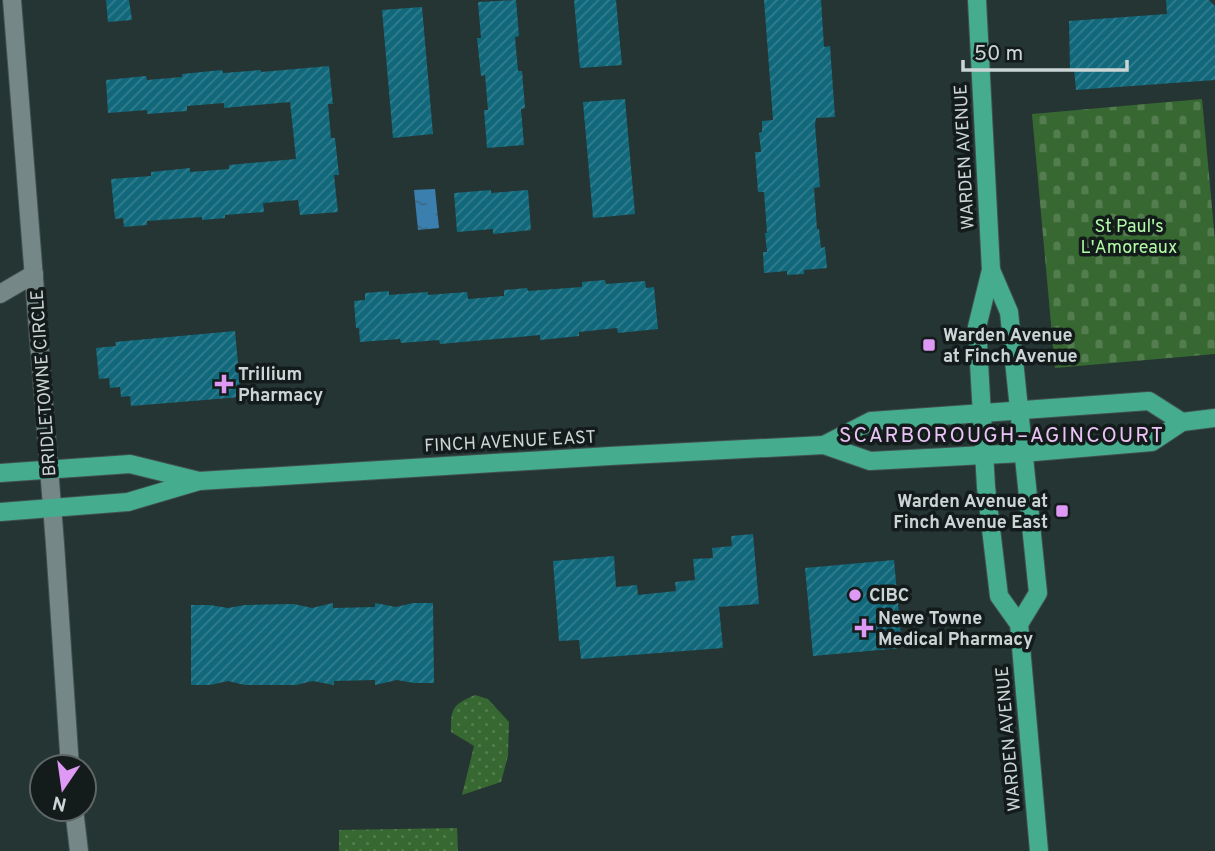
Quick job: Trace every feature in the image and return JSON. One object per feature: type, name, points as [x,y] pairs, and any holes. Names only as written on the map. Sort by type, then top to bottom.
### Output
[{"type":"main road","name":"WARDEN AVENUE","points":[[977,0],[991,270],[977,327],[986,487],[999,596],[1019,624],[1039,851]]},
{"type":"main road","name":"WARDEN AVENUE","points":[[991,270],[1009,312],[1038,593],[1019,624]]},
{"type":"main road","name":"FINCH AVENUE EAST","points":[[824,445],[871,421],[1149,401],[1182,422]]},
{"type":"main road","name":"FINCH AVENUE EAST","points":[[0,512],[128,502],[199,481],[824,445],[870,461],[985,456],[1152,442],[1182,422],[1215,418]]},
{"type":"main road","name":"FINCH AVENUE EAST","points":[[0,473],[130,464],[199,481]]},
{"type":"street","name":"BRIDLETOWNE CIRCLE","points":[[12,0],[69,753]]},
{"type":"street","points":[[0,294],[34,274]]},
{"type":"street","points":[[76,823],[79,851]]},
{"type":"green space","name":"St Paul's L'Amoreaux","points":[[1202,99],[1215,240],[1215,354],[1055,368],[1032,114]]},
{"type":"green space","points":[[475,695],[488,699],[509,722],[508,756],[501,782],[462,795],[474,746],[451,732],[452,718],[457,705]]},
{"type":"green space","points":[[457,828],[458,851],[339,851],[339,830]]},
{"type":"water","points":[[435,189],[439,228],[418,230],[414,190]]},
{"type":"building","points":[[106,0],[129,0],[132,20],[108,22]]},
{"type":"building","points":[[516,0],[519,36],[515,37],[518,71],[522,71],[525,108],[521,109],[524,145],[487,148],[484,110],[488,110],[485,75],[481,76],[477,38],[481,38],[478,2]]},
{"type":"building","points":[[574,0],[616,0],[622,65],[580,68]]},
{"type":"building","points":[[764,0],[821,0],[824,47],[830,46],[835,117],[816,118],[820,187],[814,188],[817,229],[821,248],[825,247],[827,268],[804,270],[804,274],[787,275],[787,271],[764,273],[763,252],[767,252],[767,233],[764,192],[758,192],[755,152],[761,152],[759,133],[762,132],[762,121],[773,120]]},
{"type":"building","points":[[1166,0],[1209,0],[1215,6],[1215,80],[1076,90],[1074,69],[1070,70],[1069,21],[1167,14]]},
{"type":"building","points":[[422,7],[433,134],[393,138],[382,10]]},
{"type":"building","points":[[329,66],[333,104],[328,104],[331,138],[335,138],[339,175],[334,175],[338,212],[300,215],[298,200],[263,203],[264,212],[225,215],[225,218],[147,221],[147,225],[124,227],[123,218],[115,219],[111,179],[151,176],[151,172],[190,168],[190,172],[229,169],[229,165],[296,159],[290,102],[224,108],[224,103],[187,106],[187,111],[147,114],[147,110],[108,113],[106,80],[146,76],[147,80],[182,77],[182,74],[222,70],[223,73],[261,72]]},
{"type":"building","points":[[625,99],[635,214],[593,218],[583,102]]},
{"type":"building","points":[[491,190],[491,193],[528,190],[531,230],[493,234],[493,229],[457,232],[454,193]]},
{"type":"building","points":[[605,280],[606,284],[645,281],[646,288],[654,287],[658,329],[618,333],[617,328],[540,340],[540,335],[440,344],[439,340],[401,343],[400,339],[360,342],[359,328],[356,328],[354,301],[365,300],[365,293],[389,291],[389,295],[428,292],[428,295],[467,292],[468,299],[504,296],[504,290],[582,287],[582,282]]},
{"type":"building","points":[[235,331],[241,397],[131,406],[130,396],[121,397],[120,387],[110,388],[109,378],[99,379],[96,348],[116,346],[115,342]]},
{"type":"building","points":[[753,534],[759,604],[719,607],[723,648],[581,659],[579,640],[559,641],[553,561],[614,556],[616,587],[637,585],[638,595],[676,591],[675,582],[695,580],[693,559],[713,558],[712,548],[732,546],[731,536]]},
{"type":"building","points":[[894,560],[902,648],[813,656],[805,568]]},
{"type":"building","points":[[333,603],[333,608],[375,607],[375,603],[396,607],[413,603],[433,603],[434,683],[397,680],[375,685],[375,680],[334,681],[334,685],[313,681],[296,685],[245,685],[228,681],[191,685],[191,605],[228,608],[294,604],[312,608]]},
{"type":"place","name":"Warden Avenue at Finch Avenue","points":[[929,345]]},
{"type":"place","name":"Trillium Pharmacy","points":[[224,384]]},
{"type":"place","name":"Warden Avenue at Finch Avenue East","points":[[1062,511]]},
{"type":"place","name":"CIBC","points":[[855,595]]},
{"type":"place","name":"Newe Towne Medical Pharmacy","points":[[864,628]]},
{"type":"district","name":"SCARBOROUGH–AGINCOURT","points":[[1002,435]]}]
